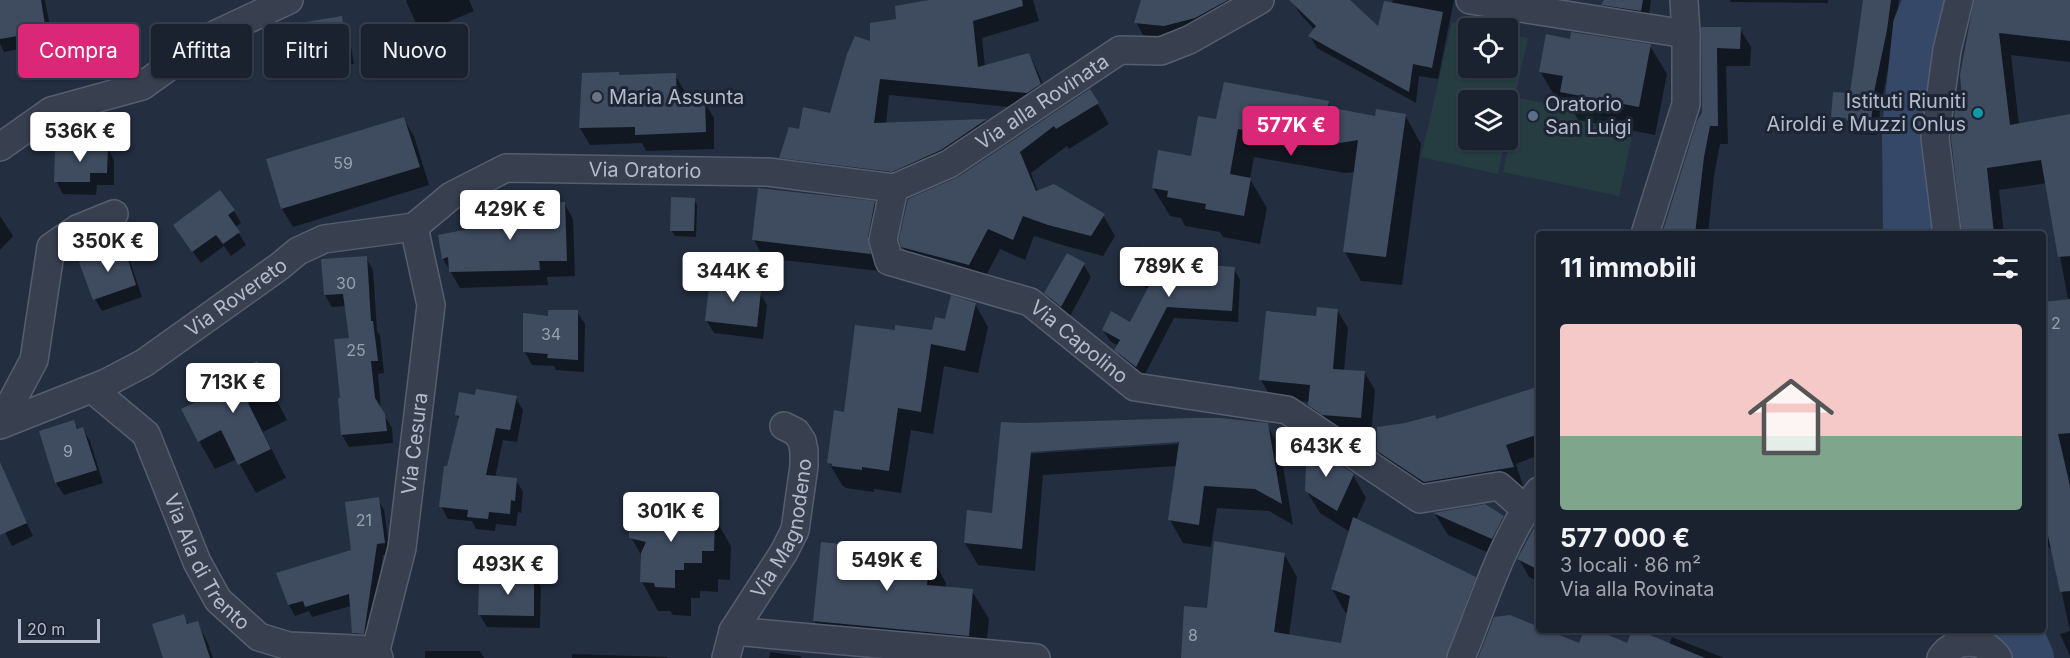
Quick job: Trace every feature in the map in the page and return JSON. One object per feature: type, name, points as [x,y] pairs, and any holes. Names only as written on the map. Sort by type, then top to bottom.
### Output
[{"type":"street","points":[[0,147],[51,111],[142,86],[212,36],[289,0]]},
{"type":"street","name":"Via alla Rovinata","points":[[894,188],[949,164],[1120,50],[1161,51],[1189,40],[1260,0]]},
{"type":"street","points":[[1470,0],[1686,34]]},
{"type":"street","points":[[1646,231],[1686,104],[1684,0]]},
{"type":"street","points":[[1947,231],[1935,138],[1947,50],[1959,0]]},
{"type":"street","name":"Via Oratorio","points":[[414,227],[451,196],[506,168],[768,172],[894,188]]},
{"type":"street","name":"Via Capolino","points":[[894,188],[883,240],[889,261],[1030,302],[1136,387],[1287,410],[1420,499],[1499,486],[1532,500]]},
{"type":"street","points":[[0,424],[34,360],[51,247],[77,230],[114,214]]},
{"type":"street","name":"Via Rovereto","points":[[0,424],[92,389],[144,363],[298,251],[324,239],[414,227]]},
{"type":"street","name":"Via Cesura","points":[[378,654],[402,548],[431,305],[414,227]]},
{"type":"street","name":"Via Ala di Trento","points":[[92,389],[146,434],[197,562],[218,600],[259,638],[282,652],[378,654]]},
{"type":"street","name":"Via Magnodeno","points":[[726,658],[733,632],[784,552],[795,530],[804,451],[802,441],[796,432],[784,426]]},
{"type":"street","points":[[1461,658],[1499,563],[1532,500]]},
{"type":"street","points":[[733,632],[1036,658]]},
{"type":"street","points":[[1948,645],[1969,642],[1989,645]]},
{"type":"green space","points":[[1452,22],[1458,23],[1458,78],[1518,78],[1518,36],[1528,38],[1517,90],[1458,90],[1458,150],[1503,150],[1498,174],[1421,157]]},
{"type":"green space","points":[[1519,98],[1635,123],[1619,196],[1503,172],[1508,150],[1518,150]]},
{"type":"building","points":[[0,0],[41,0],[45,24],[18,24],[18,36],[0,39]]},
{"type":"building","points":[[929,0],[1022,0],[1023,6],[973,21],[978,67],[1029,53],[1041,84],[1027,93],[880,79],[874,123],[987,119],[941,150],[892,172],[779,158],[789,127],[799,129],[803,107],[830,113],[847,54],[855,36],[870,41],[870,23],[896,19],[895,6]]},
{"type":"building","points":[[1141,0],[1228,0],[1195,18],[1164,26],[1134,23]]},
{"type":"building","points":[[1289,0],[1350,0],[1378,26],[1384,1],[1443,12],[1432,68],[1413,64],[1409,92],[1308,36],[1316,26]]},
{"type":"building","points":[[1604,0],[1643,0],[1641,11],[1601,5]]},
{"type":"building","points":[[1863,0],[1891,0],[1874,92],[1871,123],[1848,122],[1846,118],[1831,117],[1833,92],[1850,93]]},
{"type":"building","name":"Istituti Riuniti Airoldi e Muzzi Onlus","points":[[1974,0],[2070,0],[2070,41],[1999,33],[2010,125],[2070,114],[2070,256],[2058,257],[2041,160],[1987,168],[1994,231],[1962,231],[1951,138],[1957,97],[1962,96],[1960,75]]},
{"type":"building","points":[[342,16],[343,24],[307,24],[306,22]]},
{"type":"building","points":[[1701,27],[1741,27],[1740,49],[1717,48],[1718,126],[1710,126],[1695,231],[1663,231],[1697,121],[1702,113]]},
{"type":"building","points":[[1571,32],[1651,44],[1639,107],[1560,92],[1563,76],[1539,72],[1546,34],[1570,39]]},
{"type":"building","points":[[619,72],[619,75],[676,73],[677,100],[705,100],[706,132],[635,135],[635,127],[579,128],[582,73]]},
{"type":"building","points":[[1224,82],[1329,101],[1328,107],[1375,116],[1376,109],[1406,114],[1386,257],[1343,252],[1358,140],[1328,145],[1238,129],[1230,174],[1251,178],[1244,216],[1205,209],[1206,204],[1167,197],[1168,191],[1152,188],[1158,150],[1191,156],[1198,116],[1216,119]]},
{"type":"building","points":[[1090,89],[1099,103],[1056,129],[1054,126],[1020,152],[1036,191],[1054,184],[1105,214],[1091,236],[1023,216],[1013,240],[988,229],[969,265],[901,247],[899,239],[908,199],[958,177]]},
{"type":"building","points":[[404,117],[420,167],[281,209],[266,159]]},
{"type":"building","points":[[76,144],[108,146],[107,173],[90,173],[90,182],[54,182],[55,151],[75,151]]},
{"type":"building","points":[[758,188],[875,201],[868,237],[871,254],[752,240]]},
{"type":"building","points":[[220,190],[235,210],[228,215],[240,232],[223,244],[216,235],[192,252],[173,225]]},
{"type":"building","points":[[671,197],[695,198],[694,231],[670,231]]},
{"type":"building","points":[[565,202],[567,261],[539,261],[540,270],[449,272],[448,257],[442,259],[438,235],[506,222],[505,205]]},
{"type":"building","points":[[1142,246],[1177,263],[1235,267],[1232,311],[1167,307],[1136,367],[1114,350],[1120,340],[1102,330],[1111,311],[1130,322],[1151,282],[1130,272]]},
{"type":"building","points":[[124,247],[136,285],[93,300],[79,262]]},
{"type":"building","points":[[1067,253],[1085,263],[1061,307],[1044,293]]},
{"type":"building","points":[[367,256],[371,321],[373,321],[378,361],[371,361],[375,398],[385,414],[387,431],[341,435],[334,339],[349,338],[343,294],[324,295],[321,259]]},
{"type":"building","points":[[710,278],[756,284],[755,290],[761,291],[757,327],[705,321]]},
{"type":"building","points":[[951,295],[976,303],[965,351],[931,344],[921,412],[898,408],[889,471],[831,466],[832,464],[827,463],[834,410],[844,412],[855,325],[895,330],[895,325],[932,330],[935,317],[945,319]]},
{"type":"building","points":[[2070,299],[2070,433],[2058,434],[2070,486],[2070,591],[2060,592],[2046,526],[2046,302]]},
{"type":"building","points":[[1317,307],[1338,309],[1333,369],[1365,371],[1361,418],[1322,415],[1308,405],[1310,385],[1259,380],[1266,311],[1316,316]]},
{"type":"building","points":[[548,310],[578,310],[578,360],[547,358],[548,354],[523,352],[523,313],[548,316]]},
{"type":"building","points":[[257,361],[272,391],[248,403],[271,449],[238,465],[221,430],[198,442],[181,409],[219,391],[218,389],[227,384],[224,378]]},
{"type":"building","points":[[1534,388],[1536,394],[1536,435],[1506,445],[1514,467],[1424,482],[1377,451],[1377,427],[1435,415],[1436,419]]},
{"type":"building","points":[[476,389],[517,396],[510,430],[496,428],[486,475],[517,478],[515,501],[511,500],[510,514],[489,512],[488,519],[467,517],[468,510],[439,507],[444,466],[447,466],[459,416],[455,415],[459,392],[475,395]]},
{"type":"building","points":[[1193,418],[1268,423],[1282,504],[1255,489],[1204,486],[1199,525],[1168,520],[1179,442],[1031,452],[1022,549],[964,543],[967,510],[992,513],[1001,422]]},
{"type":"building","points":[[74,420],[77,429],[83,427],[97,470],[55,483],[39,431]]},
{"type":"building","points":[[1307,442],[1354,474],[1337,511],[1305,491]]},
{"type":"building","points":[[0,462],[27,523],[0,535]]},
{"type":"building","points":[[379,497],[385,543],[377,544],[364,634],[352,633],[349,594],[305,607],[303,601],[288,605],[276,573],[351,550],[345,502]]},
{"type":"building","points":[[1485,504],[1504,516],[1492,539],[1433,513]]},
{"type":"building","points":[[645,510],[690,512],[690,515],[715,516],[714,551],[702,551],[702,563],[684,563],[684,570],[675,570],[675,588],[655,587],[654,583],[640,582],[641,553],[646,542],[629,538],[629,515],[645,516]]},
{"type":"building","points":[[1353,517],[1476,577],[1446,658],[1181,658],[1184,606],[1207,608],[1214,541],[1285,553],[1274,632],[1341,643],[1350,596],[1331,589]]},
{"type":"building","points":[[1536,524],[1536,568],[1517,559]]},
{"type":"building","points":[[821,542],[931,553],[927,585],[973,589],[969,636],[813,621]]},
{"type":"building","points":[[504,573],[534,573],[534,616],[478,615],[479,582],[504,582]]},
{"type":"building","points":[[184,614],[187,624],[198,621],[210,658],[163,658],[152,624]]},
{"type":"building","points":[[1510,615],[1536,626],[1536,633],[1554,633],[1579,643],[1583,633],[1604,633],[1627,643],[1631,633],[1645,633],[1705,658],[1478,658],[1494,617]]},
{"type":"waterway","points":[[1908,231],[1907,128],[1918,26],[1929,0]]},
{"type":"waterway","points":[[2018,633],[2029,658]]},
{"type":"place","name":"Maria Assunta","points":[[597,97]]},
{"type":"place","name":"Istituti Riuniti Airoldi e Muzzi Onlus","points":[[1978,113]]},
{"type":"place","name":"Oratorio San Luigi","points":[[1533,116]]}]
